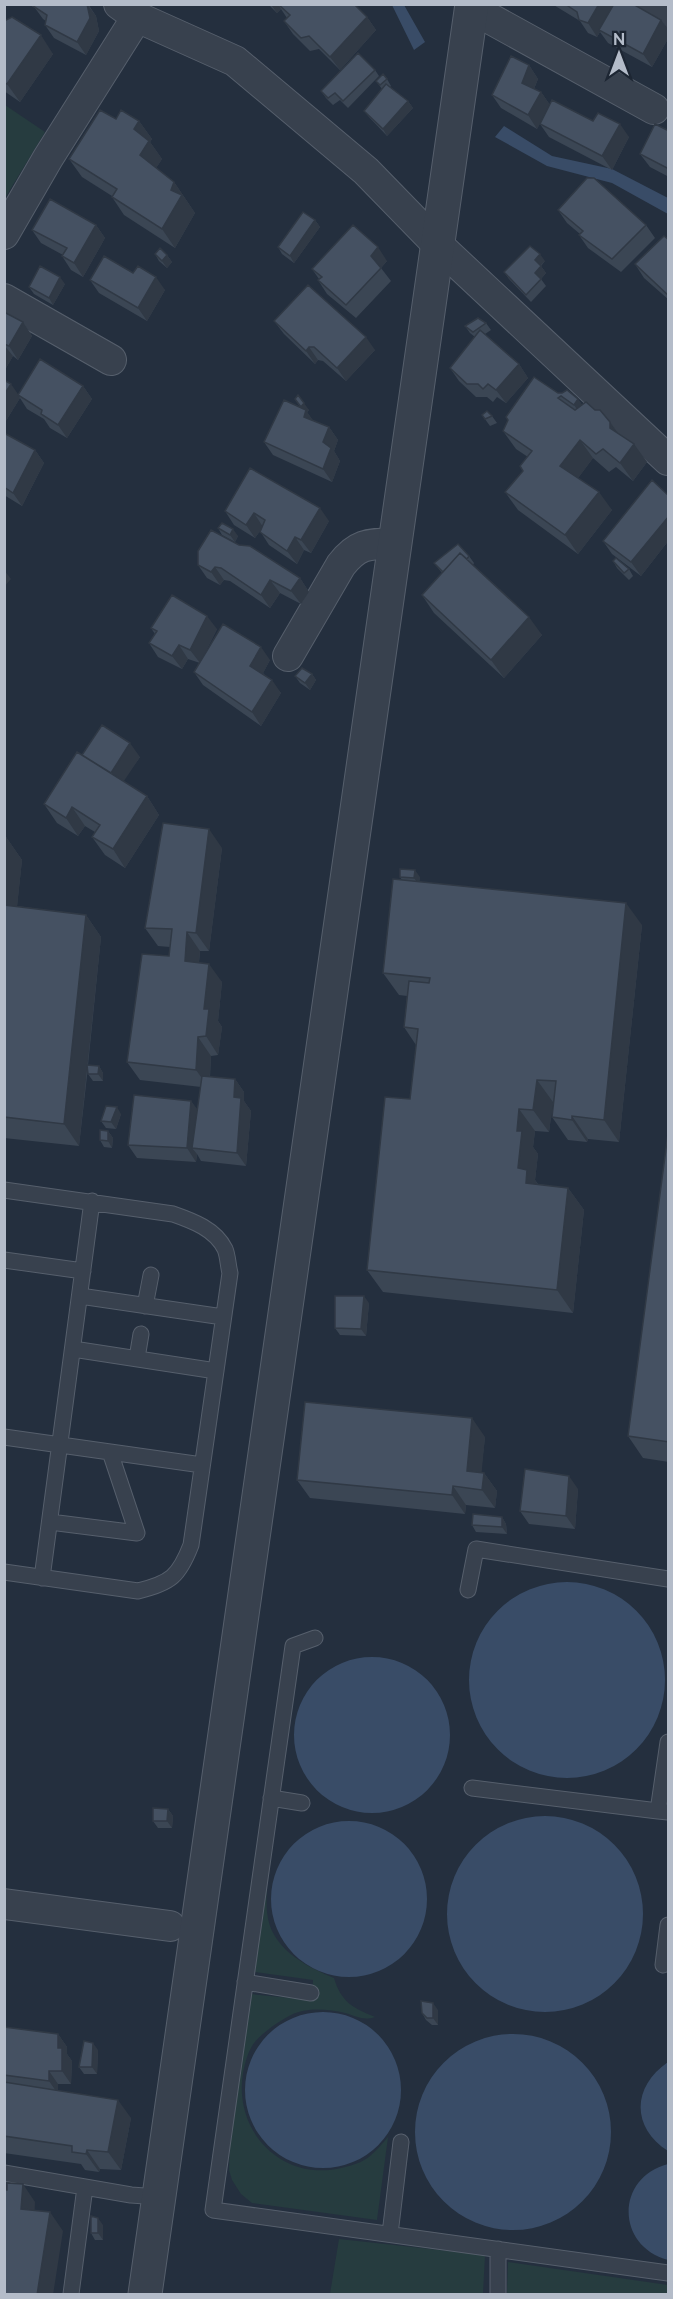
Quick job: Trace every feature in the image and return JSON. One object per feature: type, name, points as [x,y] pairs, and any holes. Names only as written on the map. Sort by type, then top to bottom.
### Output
[{"type":"street","points":[[649,4],[669,19]]},
{"type":"street","points":[[146,2295],[471,6],[654,110]]},
{"type":"street","points":[[4,234],[48,158],[124,8],[235,60],[366,171],[438,245],[669,460]]},
{"type":"street","points":[[4,299],[111,360]]},
{"type":"street","points":[[288,656],[340,565],[350,553],[367,544],[396,543]]},
{"type":"street","points":[[4,1904],[170,1926]]},
{"type":"lane","points":[[4,1190],[173,1214],[197,1223],[213,1234],[226,1250],[230,1273],[191,1545],[182,1567],[169,1579],[155,1587],[138,1591],[4,1572]]},
{"type":"lane","points":[[42,1578],[92,1201]]},
{"type":"lane","points":[[4,1260],[83,1271]]},
{"type":"lane","points":[[145,1306],[151,1275]]},
{"type":"lane","points":[[80,1296],[223,1317]]},
{"type":"lane","points":[[136,1358],[141,1334]]},
{"type":"lane","points":[[73,1349],[216,1371]]},
{"type":"lane","points":[[4,1437],[202,1465]]},
{"type":"lane","points":[[50,1522],[137,1533],[110,1452]]},
{"type":"lane","points":[[468,1590],[476,1550],[669,1579]]},
{"type":"lane","points":[[315,1638],[293,1646],[213,2210],[669,2273]]},
{"type":"lane","points":[[472,1788],[663,1811],[669,1742]]},
{"type":"lane","points":[[271,1798],[303,1803]]},
{"type":"lane","points":[[663,1965],[669,1925]]},
{"type":"lane","points":[[245,1982],[310,1993]]},
{"type":"lane","points":[[390,2234],[401,2142]]},
{"type":"lane","points":[[4,2173],[131,2195],[159,2197]]},
{"type":"lane","points":[[71,2295],[85,2187]]},
{"type":"lane","points":[[498,2249],[498,2295]]},
{"type":"green space","points":[[5,105],[45,132],[5,198]]},
{"type":"green space","points":[[267,1878],[267,1908],[270,1925],[282,1946],[312,1968],[334,1978],[344,1999],[375,2017],[363,2018],[332,2010],[311,2010],[297,2012],[271,2027],[254,2043],[247,2057],[242,2093],[245,2111],[262,2143],[275,2155],[292,2164],[310,2169],[330,2170],[360,2162],[372,2155],[388,2137],[377,2220],[252,2203],[241,2194],[232,2180],[229,2170],[230,2143],[250,1994],[312,2000],[313,1980],[255,1972]]},
{"type":"green space","points":[[339,2239],[485,2255],[483,2294],[330,2294]]},
{"type":"green space","points":[[508,2262],[668,2285],[668,2294],[507,2294]]},
{"type":"water","points":[[392,5],[404,5],[425,42],[414,50]]},
{"type":"water","points":[[504,126],[552,156],[612,169],[668,198],[668,214],[612,183],[547,166],[495,137]]},
{"type":"water","points":[[577,1582],[605,1589],[622,1598],[637,1610],[649,1625],[658,1642],[664,1661],[664,1699],[658,1718],[649,1735],[637,1750],[622,1762],[605,1771],[586,1777],[557,1778],[529,1771],[512,1762],[497,1750],[485,1735],[476,1718],[470,1699],[469,1670],[476,1642],[485,1625],[497,1610],[512,1598],[529,1589],[548,1583]]},
{"type":"water","points":[[372,1657],[387,1658],[402,1663],[427,1680],[444,1705],[449,1720],[449,1750],[444,1765],[427,1790],[402,1807],[387,1812],[372,1813],[357,1812],[342,1807],[317,1790],[300,1765],[295,1750],[294,1735],[295,1720],[300,1705],[317,1680],[342,1663],[357,1658]]},
{"type":"water","points":[[555,1816],[583,1823],[600,1832],[615,1844],[627,1859],[636,1876],[642,1895],[642,1933],[636,1952],[627,1969],[615,1984],[600,1996],[583,2005],[564,2011],[535,2012],[507,2005],[490,1996],[475,1984],[463,1969],[454,1952],[448,1933],[447,1904],[454,1876],[463,1859],[475,1844],[490,1832],[507,1823],[526,1817]]},
{"type":"water","points":[[349,1821],[364,1822],[379,1827],[404,1844],[421,1869],[426,1884],[426,1914],[421,1929],[404,1954],[379,1971],[364,1976],[349,1977],[334,1976],[319,1971],[294,1954],[277,1929],[272,1914],[271,1899],[272,1884],[277,1869],[294,1844],[319,1827],[334,1822]]},
{"type":"water","points":[[323,2012],[338,2013],[353,2018],[378,2035],[395,2060],[400,2075],[400,2105],[395,2120],[378,2145],[353,2162],[338,2167],[323,2168],[308,2167],[293,2162],[268,2145],[251,2120],[246,2105],[245,2090],[246,2075],[251,2060],[268,2035],[293,2018],[308,2013]]},
{"type":"water","points":[[523,2034],[551,2041],[568,2050],[583,2062],[595,2077],[604,2094],[610,2113],[610,2151],[604,2170],[595,2187],[583,2202],[568,2214],[551,2223],[532,2229],[503,2230],[475,2223],[458,2214],[443,2202],[431,2187],[422,2170],[416,2151],[415,2122],[422,2094],[431,2077],[443,2062],[458,2050],[475,2041],[494,2035]]},
{"type":"water","points":[[668,2062],[668,2151],[647,2130],[642,2119],[641,2107],[642,2095],[648,2083]]},
{"type":"water","points":[[668,2164],[668,2260],[651,2252],[639,2241],[631,2227],[629,2212],[631,2197],[638,2183],[651,2172]]},
{"type":"building","points":[[33,4],[87,4],[90,18],[77,42],[45,25],[47,15]]},
{"type":"building","points":[[278,4],[354,4],[367,17],[330,57],[309,36],[301,38],[284,21],[290,15]]},
{"type":"building","points":[[565,4],[599,4],[588,23],[579,20],[577,12]]},
{"type":"building","points":[[614,4],[633,4],[661,20],[643,54],[599,30]]},
{"type":"building","points":[[12,17],[41,35],[7,84],[4,82],[4,21]]},
{"type":"building","points":[[358,53],[375,70],[343,101],[335,93],[328,98],[321,91]]},
{"type":"building","points":[[511,56],[529,65],[522,83],[541,92],[528,115],[492,95]]},
{"type":"building","points":[[383,74],[387,79],[380,85],[376,81]]},
{"type":"building","points":[[386,84],[408,101],[383,129],[364,111]]},
{"type":"building","points":[[552,100],[593,121],[598,113],[620,124],[602,156],[540,124]]},
{"type":"building","points":[[100,110],[116,119],[121,110],[139,121],[134,129],[149,141],[140,155],[174,182],[171,190],[182,195],[162,229],[112,197],[117,189],[69,159]]},
{"type":"building","points":[[655,124],[669,131],[669,169],[640,154]]},
{"type":"building","points":[[587,178],[594,178],[646,225],[612,259],[579,235],[583,231],[558,210]]},
{"type":"building","points":[[50,199],[96,225],[74,263],[62,256],[67,248],[32,230]]},
{"type":"building","points":[[303,212],[315,220],[290,256],[278,247]]},
{"type":"building","points":[[353,225],[378,247],[371,256],[381,268],[346,305],[318,280],[322,277],[312,269]]},
{"type":"building","points":[[664,236],[669,240],[669,296],[635,264]]},
{"type":"building","points":[[530,246],[540,254],[535,260],[541,266],[535,273],[541,279],[526,295],[504,272]]},
{"type":"building","points":[[160,248],[167,255],[162,261],[155,254]]},
{"type":"building","points":[[104,256],[133,273],[138,266],[156,277],[138,308],[90,280]]},
{"type":"building","points":[[40,266],[60,277],[49,298],[29,287]]},
{"type":"building","points":[[308,285],[366,337],[337,368],[314,347],[309,347],[306,351],[274,321]]},
{"type":"building","points":[[4,312],[23,322],[9,346],[4,344]]},
{"type":"building","points":[[478,318],[486,323],[473,332],[465,326]]},
{"type":"building","points":[[480,330],[519,364],[496,390],[488,384],[483,389],[478,384],[467,384],[450,368]]},
{"type":"building","points":[[40,359],[83,386],[58,425],[41,414],[42,410],[18,395]]},
{"type":"building","points":[[534,377],[558,393],[567,390],[578,399],[574,405],[561,396],[558,398],[575,410],[586,402],[595,410],[600,410],[610,422],[610,428],[634,444],[620,463],[603,449],[596,454],[580,440],[560,466],[599,492],[565,535],[505,492],[523,471],[520,466],[532,451],[503,431],[508,420],[506,417]]},
{"type":"building","points":[[4,380],[11,384],[4,395]]},
{"type":"building","points":[[298,395],[304,403],[301,407],[295,399]]},
{"type":"building","points":[[284,400],[306,410],[304,417],[329,427],[323,442],[331,448],[323,469],[264,442]]},
{"type":"building","points":[[487,411],[492,416],[485,419],[482,415]]},
{"type":"building","points":[[4,433],[35,450],[13,493],[4,487]]},
{"type":"building","points":[[250,468],[320,508],[301,540],[295,537],[287,551],[260,532],[265,520],[254,513],[246,525],[225,511]]},
{"type":"building","points":[[652,480],[669,496],[669,516],[631,562],[603,541]]},
{"type":"building","points":[[222,523],[233,529],[230,535],[218,528]]},
{"type":"building","points":[[211,530],[239,545],[250,546],[300,578],[291,591],[270,580],[261,595],[221,568],[215,567],[211,572],[198,565],[198,551]]},
{"type":"building","points":[[458,544],[469,556],[467,559],[460,553],[443,572],[434,563]]},
{"type":"building","points":[[460,553],[529,617],[491,660],[422,595]]},
{"type":"building","points":[[616,558],[629,569],[624,573],[613,561]]},
{"type":"building","points":[[172,595],[207,616],[190,650],[179,645],[172,656],[149,643],[157,631],[151,628]]},
{"type":"building","points":[[223,624],[261,647],[250,666],[272,680],[252,712],[194,672]]},
{"type":"building","points":[[302,668],[312,674],[305,683],[295,676]]},
{"type":"building","points":[[102,725],[130,743],[111,773],[82,755]]},
{"type":"building","points":[[77,752],[147,796],[113,849],[92,837],[100,825],[72,807],[66,818],[44,804]]},
{"type":"building","points":[[163,823],[209,829],[196,933],[187,932],[185,961],[209,964],[204,1009],[209,1009],[206,1036],[198,1037],[196,1070],[127,1062],[142,954],[169,956],[172,929],[145,928]]},
{"type":"building","points":[[400,869],[415,870],[414,878],[400,877]]},
{"type":"building","points":[[393,879],[626,903],[604,1120],[572,1116],[572,1120],[552,1117],[556,1081],[537,1080],[533,1110],[519,1109],[517,1131],[522,1131],[518,1168],[527,1170],[526,1183],[568,1188],[557,1290],[367,1270],[385,1097],[410,1099],[418,1029],[404,1027],[409,981],[429,983],[430,978],[383,973]]},
{"type":"building","points":[[4,905],[86,915],[64,1124],[4,1117]]},
{"type":"building","points":[[87,1065],[99,1066],[98,1074],[88,1074]]},
{"type":"building","points":[[202,1076],[235,1079],[234,1097],[241,1098],[237,1153],[192,1148]]},
{"type":"building","points":[[134,1095],[191,1101],[187,1148],[128,1145]]},
{"type":"building","points":[[106,1106],[117,1107],[111,1122],[101,1121]]},
{"type":"building","points":[[669,1126],[669,1442],[628,1436]]},
{"type":"building","points":[[100,1130],[108,1131],[108,1141],[100,1140]]},
{"type":"building","points":[[335,1296],[364,1296],[361,1329],[335,1328]]},
{"type":"building","points":[[305,1402],[472,1418],[467,1471],[484,1473],[482,1490],[453,1486],[452,1495],[297,1480]]},
{"type":"building","points":[[525,1469],[569,1476],[566,1516],[520,1511]]},
{"type":"building","points":[[473,1514],[502,1517],[502,1527],[472,1525]]},
{"type":"building","points":[[153,1808],[168,1809],[167,1821],[153,1821]]},
{"type":"building","points":[[421,2001],[433,2003],[433,2018],[427,2018],[422,2013]]},
{"type":"building","points":[[4,2027],[58,2034],[58,2048],[62,2048],[62,2071],[49,2071],[49,2081],[4,2075]]},
{"type":"building","points":[[84,2041],[93,2043],[92,2067],[79,2067]]},
{"type":"building","points":[[4,2082],[118,2100],[108,2152],[87,2150],[86,2154],[72,2152],[72,2146],[4,2136]]},
{"type":"building","points":[[7,2183],[23,2184],[21,2209],[50,2212],[37,2295],[4,2295],[4,2190],[7,2190]]},
{"type":"building","points":[[91,2216],[98,2218],[98,2233],[91,2233]]}]
